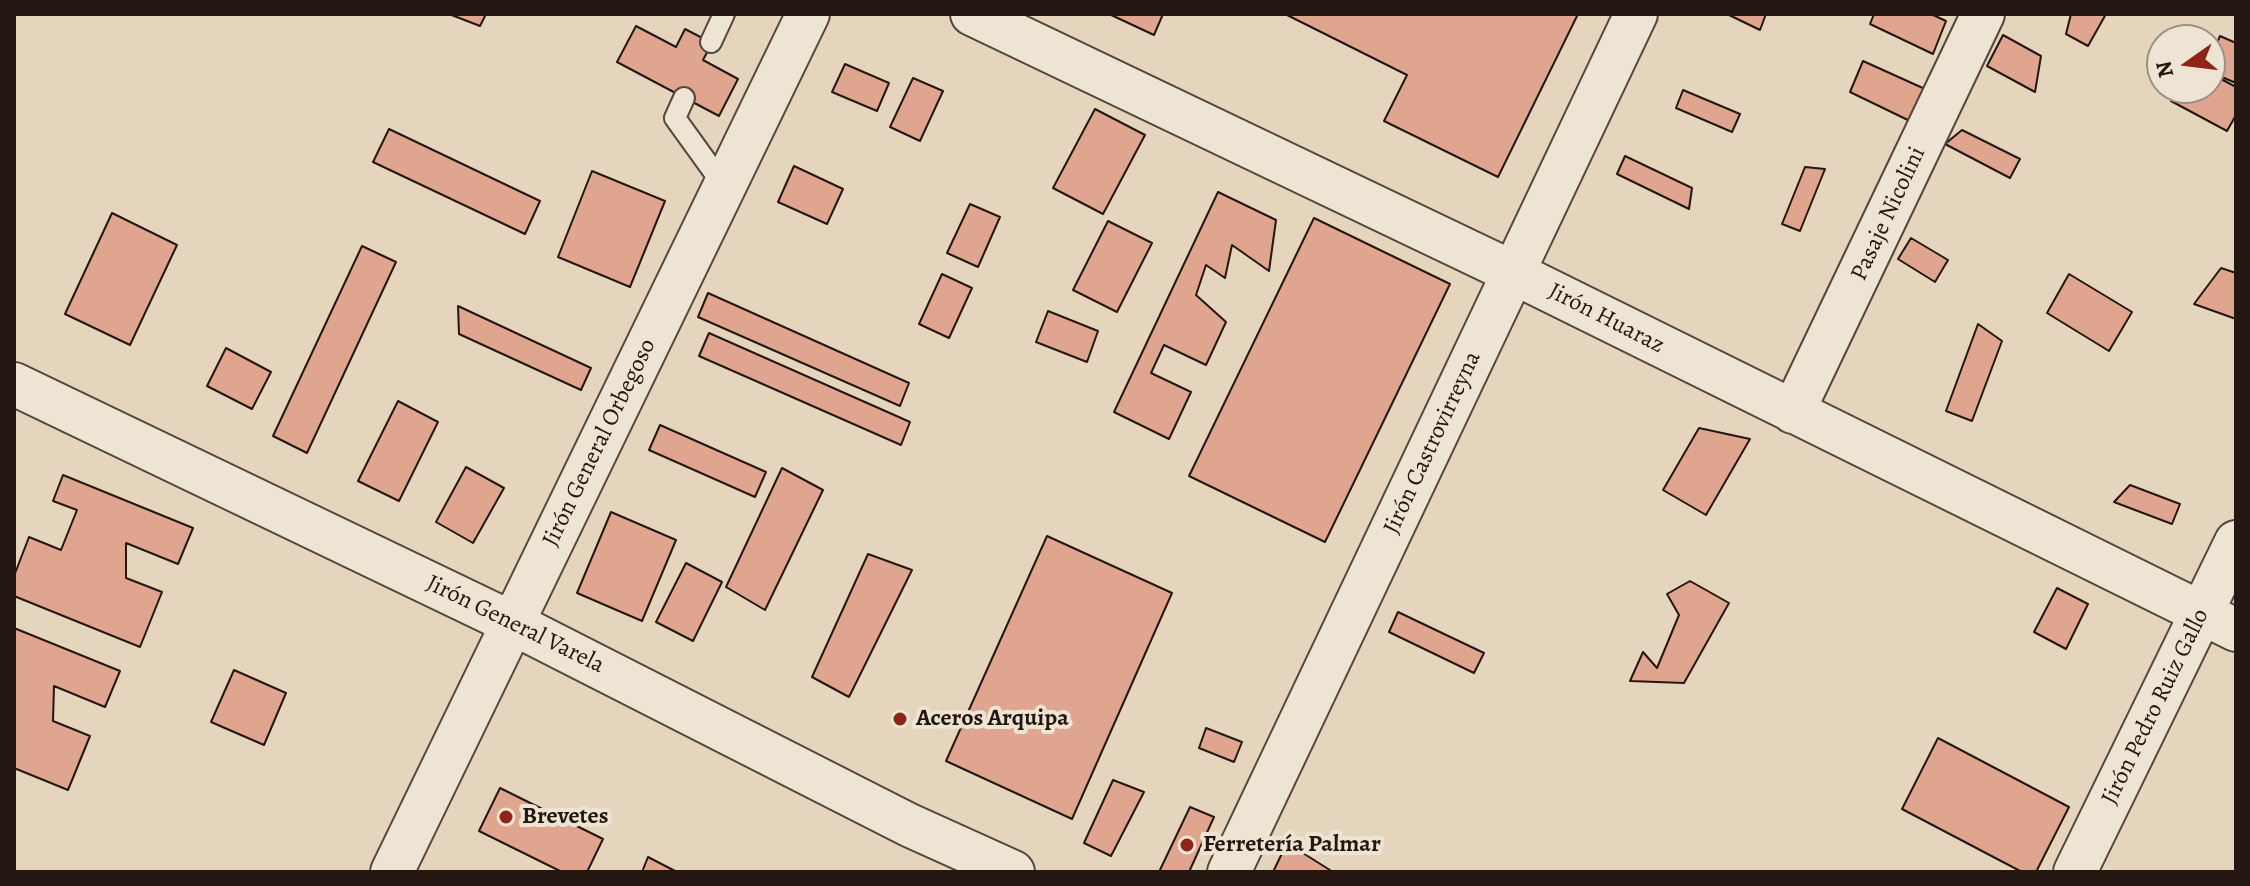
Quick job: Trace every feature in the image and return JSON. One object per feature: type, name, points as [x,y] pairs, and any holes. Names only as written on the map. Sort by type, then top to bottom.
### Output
[{"type":"street","name":"Jirón General Orbegoso","points":[[392,872],[808,14]]},
{"type":"street","name":"Jirón Huaraz","points":[[972,14],[1514,273],[2219,622]]},
{"type":"street","name":"Jirón Castrovirreyna","points":[[1229,872],[1636,14]]},
{"type":"street","name":"Pasaje Nicolini","points":[[1793,412],[1983,14]]},
{"type":"street","name":"Jirón General Varela","points":[[14,384],[514,624],[909,825],[1013,872]]},
{"type":"street","name":"Jirón Pedro Ruiz Gallo","points":[[2075,872],[2219,622],[2236,542]]},
{"type":"lane","points":[[711,42],[724,14]]},
{"type":"lane","points":[[684,98],[675,118],[724,186]]},
{"type":"building","points":[[449,14],[486,14],[480,26]]},
{"type":"building","points":[[1109,14],[1163,14],[1154,35]]},
{"type":"building","points":[[1285,14],[1578,14],[1498,177],[1384,121],[1407,75]]},
{"type":"building","points":[[1727,14],[1766,14],[1760,30]]},
{"type":"building","points":[[1874,14],[1931,14],[1946,21],[1933,54],[1870,24]]},
{"type":"building","points":[[2071,14],[2106,14],[2088,46],[2066,34]]},
{"type":"building","points":[[636,26],[676,47],[685,29],[712,43],[703,60],[738,79],[719,116],[617,62]]},
{"type":"building","points":[[2003,35],[2041,56],[2035,92],[1987,66]]},
{"type":"building","points":[[2226,39],[2236,43],[2236,83],[2226,79]]},
{"type":"building","points":[[1863,61],[1925,89],[1912,122],[1850,92]]},
{"type":"building","points":[[845,64],[889,83],[877,111],[832,92]]},
{"type":"building","points":[[913,78],[943,91],[920,141],[890,127]]},
{"type":"building","points":[[2226,82],[2236,87],[2236,115],[2227,131],[2177,104],[2226,104]]},
{"type":"building","points":[[1683,90],[1740,114],[1732,132],[1676,108]]},
{"type":"building","points":[[1095,109],[1145,135],[1103,214],[1053,188]]},
{"type":"building","points":[[389,129],[540,201],[525,234],[373,162]]},
{"type":"building","points":[[1962,130],[2020,159],[2010,178],[1945,144]]},
{"type":"building","points":[[1625,156],[1692,188],[1689,209],[1617,174]]},
{"type":"building","points":[[794,166],[843,189],[827,224],[778,202]]},
{"type":"building","points":[[1805,167],[1825,169],[1800,231],[1782,224]]},
{"type":"building","points":[[592,171],[665,201],[630,287],[558,257]]},
{"type":"building","points":[[1218,192],[1276,220],[1269,271],[1232,245],[1225,278],[1206,265],[1196,295],[1226,322],[1206,365],[1164,345],[1151,373],[1191,392],[1169,439],[1114,412]]},
{"type":"building","points":[[970,204],[1000,217],[978,267],[947,253]]},
{"type":"building","points":[[112,213],[177,245],[130,345],[65,314]]},
{"type":"building","points":[[1314,218],[1450,284],[1325,542],[1189,476]]},
{"type":"building","points":[[1108,221],[1152,243],[1117,312],[1073,290]]},
{"type":"building","points":[[1911,238],[1948,260],[1935,282],[1898,259]]},
{"type":"building","points":[[362,246],[396,262],[307,453],[273,436]]},
{"type":"building","points":[[2221,268],[2236,273],[2236,319],[2194,304]]},
{"type":"building","points":[[942,274],[972,288],[949,338],[919,324]]},
{"type":"building","points":[[2069,274],[2132,312],[2109,351],[2047,313]]},
{"type":"building","points":[[708,293],[909,383],[900,406],[698,317]]},
{"type":"building","points":[[458,306],[591,368],[581,390],[459,334]]},
{"type":"building","points":[[1048,311],[1098,331],[1087,362],[1036,342]]},
{"type":"building","points":[[1978,324],[2002,341],[1972,421],[1946,411]]},
{"type":"building","points":[[709,333],[910,422],[901,445],[699,356]]},
{"type":"building","points":[[226,348],[271,372],[252,409],[207,386]]},
{"type":"building","points":[[398,401],[438,422],[399,501],[358,481]]},
{"type":"building","points":[[660,425],[766,472],[755,497],[649,450]]},
{"type":"building","points":[[1699,428],[1750,439],[1706,515],[1663,490]]},
{"type":"building","points":[[466,467],[504,488],[473,543],[436,522]]},
{"type":"building","points":[[782,468],[823,490],[765,610],[726,587]]},
{"type":"building","points":[[63,475],[193,528],[178,564],[126,543],[126,578],[162,592],[140,647],[14,596],[14,576],[29,537],[61,550],[77,510],[53,501]]},
{"type":"building","points":[[2130,485],[2180,504],[2172,524],[2114,502]]},
{"type":"building","points":[[611,512],[676,540],[642,621],[577,593]]},
{"type":"building","points":[[1047,536],[1172,593],[1072,819],[946,761]]},
{"type":"building","points":[[868,554],[912,570],[849,697],[812,677]]},
{"type":"building","points":[[686,563],[722,582],[693,641],[656,622]]},
{"type":"building","points":[[1690,581],[1729,603],[1684,683],[1630,681],[1643,652],[1657,668],[1679,615],[1667,594]]},
{"type":"building","points":[[2057,588],[2088,604],[2066,649],[2034,632]]},
{"type":"building","points":[[1398,612],[1484,653],[1474,673],[1389,632]]},
{"type":"building","points":[[14,628],[120,671],[105,707],[54,686],[53,721],[90,736],[68,790],[14,768]]},
{"type":"building","points":[[234,670],[286,693],[264,745],[211,722]]},
{"type":"building","points":[[1206,728],[1242,742],[1234,762],[1199,748]]},
{"type":"building","points":[[1938,738],[2069,807],[2036,872],[2022,872],[1902,809]]},
{"type":"building","points":[[1113,780],[1144,792],[1111,856],[1084,843]]},
{"type":"building","points":[[500,788],[603,839],[587,872],[562,872],[479,831]]},
{"type":"building","name":"Ferretería Palmar","points":[[1190,807],[1214,817],[1189,872],[1159,872]]},
{"type":"building","points":[[1287,843],[1333,872],[1273,872]]},
{"type":"building","points":[[648,857],[677,872],[642,872]]},
{"type":"place","name":"Aceros Arquipa","points":[[900,719]]},
{"type":"place","name":"Brevetes","points":[[506,817]]},
{"type":"place","name":"Ferretería Palmar","points":[[1187,845]]}]
